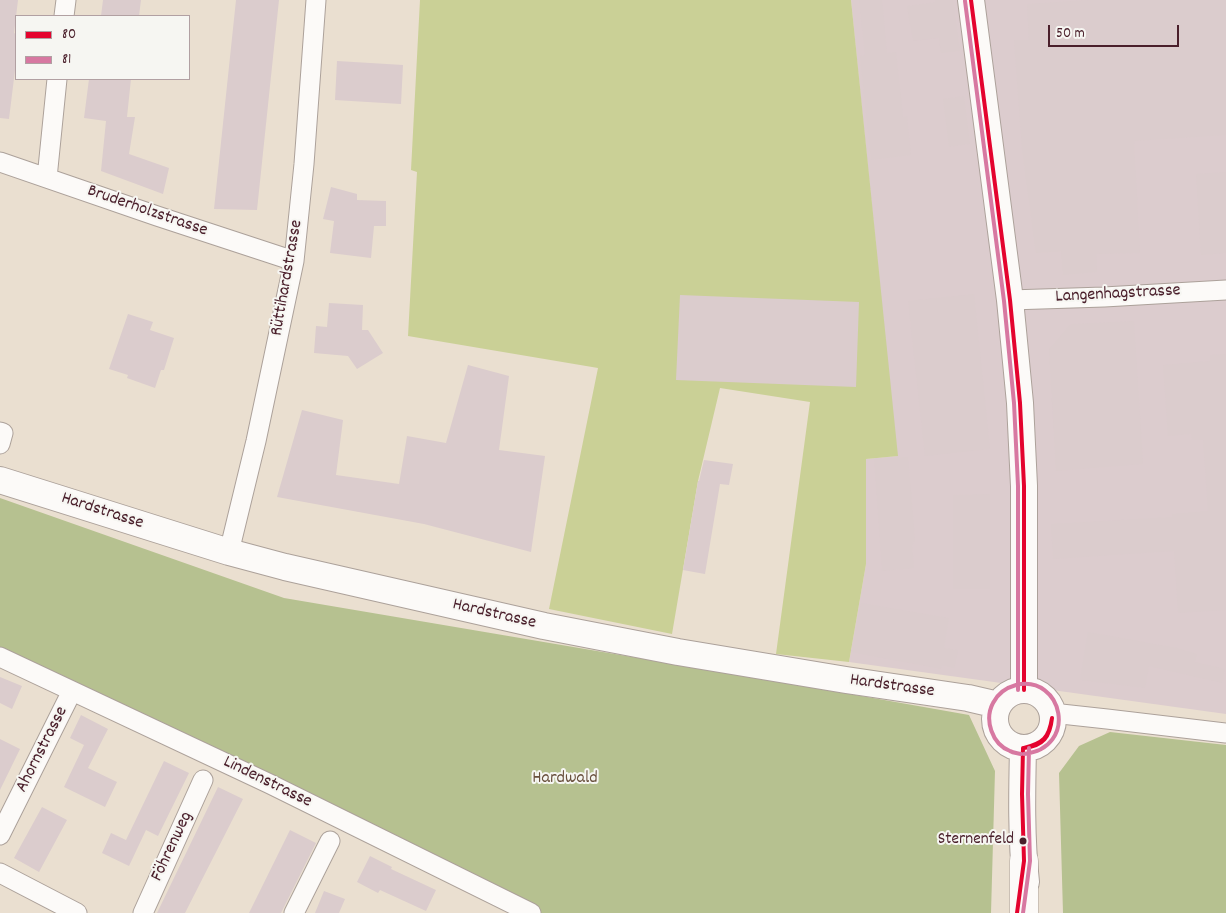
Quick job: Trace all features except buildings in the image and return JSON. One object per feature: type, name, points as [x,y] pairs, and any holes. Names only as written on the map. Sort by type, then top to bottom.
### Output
[{"type":"highway","points":[[1024,861],[1024,913]]},
{"type":"street","points":[[64,15],[66,0]]},
{"type":"street","name":"Rüttihardstrasse","points":[[229,552],[256,441],[294,261],[304,164],[316,0]]},
{"type":"street","points":[[971,0],[1010,300],[1020,403],[1024,486],[1024,690]]},
{"type":"street","points":[[47,178],[57,80]]},
{"type":"street","name":"Bruderholzstrasse","points":[[0,162],[294,261]]},
{"type":"street","name":"Langenhagstrasse","points":[[1010,300],[1226,290]]},
{"type":"street","points":[[0,432],[4,433],[0,444]]},
{"type":"street","name":"Hardstrasse","points":[[0,480],[229,552],[284,567],[544,626],[687,654],[968,698],[998,705]]},
{"type":"street","name":"Lindenstrasse","points":[[0,657],[270,784],[531,913]]},
{"type":"street","points":[[1024,690],[1039,694],[1045,699],[1050,706],[1053,721],[1048,735],[1037,744],[1023,748],[1014,746],[1001,737],[995,722],[995,713],[998,705],[1009,694],[1024,690]]},
{"type":"street","name":"Ahornstrasse","points":[[0,835],[72,691]]},
{"type":"street","points":[[1052,713],[1226,733]]},
{"type":"street","points":[[1023,748],[1024,861],[1030,913]]},
{"type":"street","name":"Föhrenweg","points":[[143,913],[203,780]]},
{"type":"street","points":[[294,913],[330,841]]},
{"type":"street","points":[[1017,913],[1024,861]]},
{"type":"street","points":[[0,873],[77,913]]},
{"type":"shaded area","points":[[851,0],[1226,0],[1226,714],[849,662],[866,564],[866,459],[897,456]]},
{"type":"green space","points":[[420,0],[851,0],[898,456],[866,459],[866,564],[849,662],[776,654],[810,402],[720,388],[698,481],[672,634],[549,609],[598,368],[408,336],[417,172],[411,170]]},
{"type":"green space","name":"Hardwald","points":[[0,498],[284,598],[969,715],[995,771],[991,913],[531,913],[0,657]]},
{"type":"green space","points":[[1110,732],[1226,745],[1226,913],[1063,913],[1059,773],[1079,746]]},
{"type":"transit line","name":"80","points":[[971,0],[1010,300],[1020,403],[1024,486],[1024,690]]},
{"type":"transit line","name":"81","points":[[965,1],[1004,301],[1014,403],[1018,486],[1018,690]]},
{"type":"transit line","name":"81","points":[[1021,754],[1012,752],[998,743],[991,731],[990,710],[997,696],[1005,689],[1016,685],[1032,685],[1045,690],[1054,700],[1058,713],[1058,727],[1053,739],[1041,749],[1024,754]]},
{"type":"transit line","name":"80","points":[[1024,748],[1041,743],[1047,735],[1052,718]]},
{"type":"transit line","name":"80","points":[[1024,748],[1044,739],[1052,718]]},
{"type":"transit line","name":"80","points":[[1017,913],[1024,861],[1023,748]]},
{"type":"transit line","name":"81","points":[[1023,913],[1030,861],[1029,748]]},
{"type":"place","name":"Sternenfeld","points":[[1023,841]]}]
